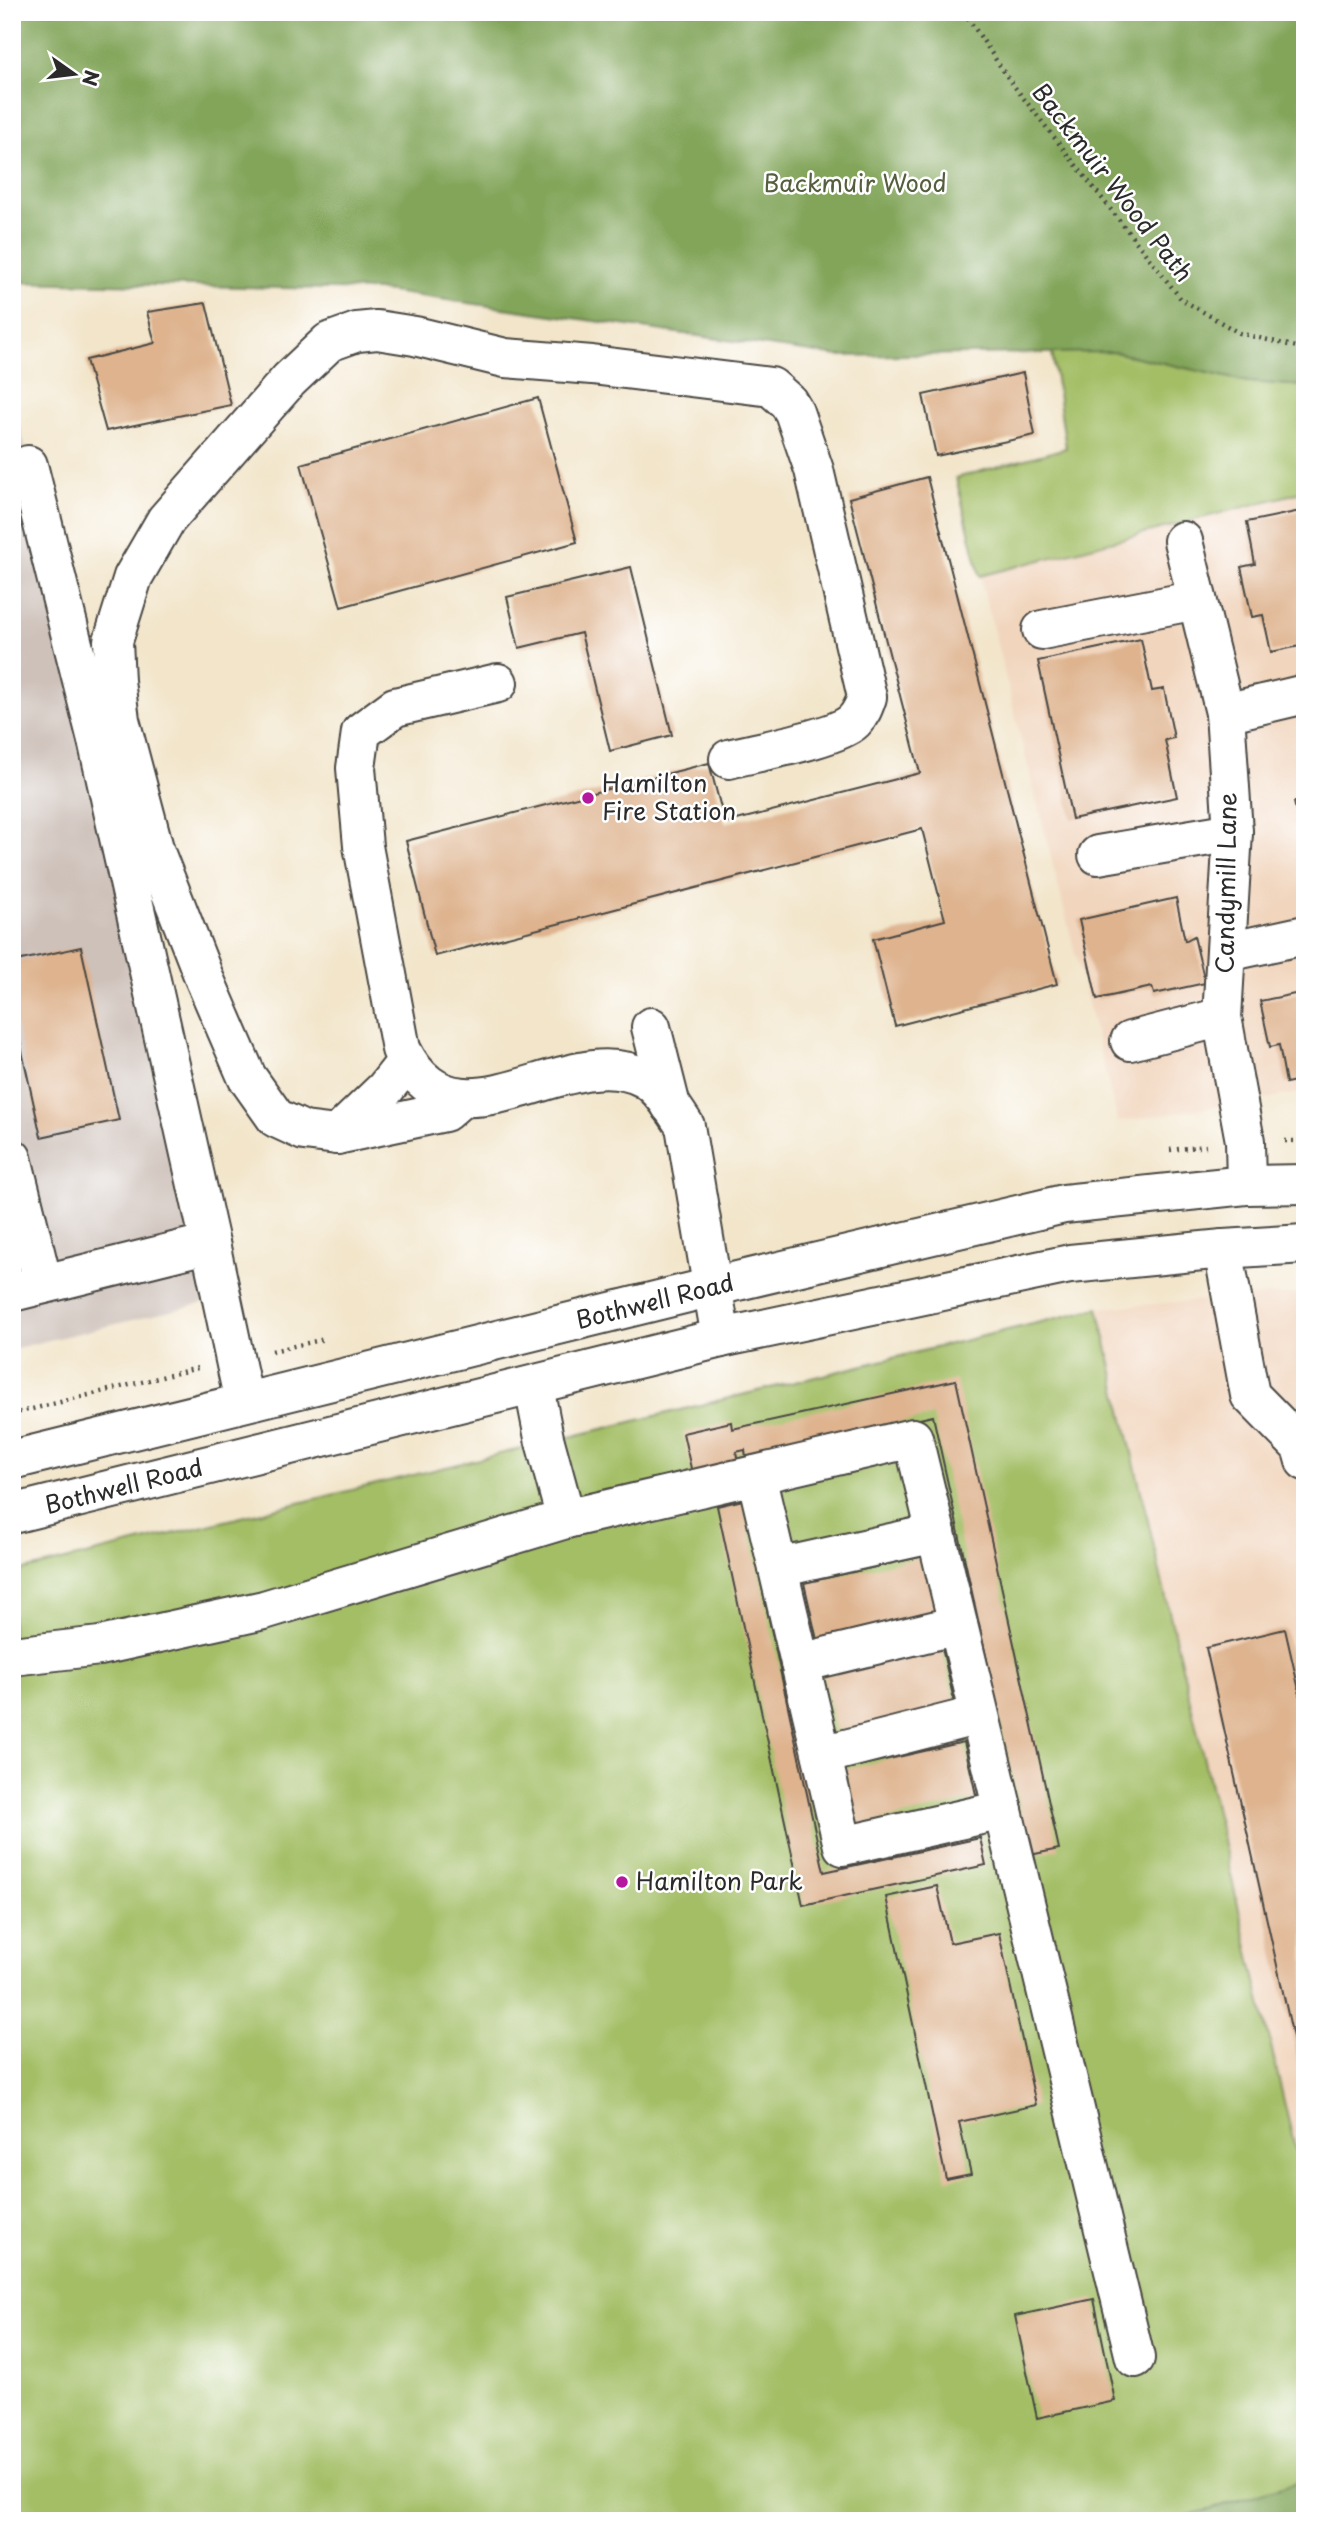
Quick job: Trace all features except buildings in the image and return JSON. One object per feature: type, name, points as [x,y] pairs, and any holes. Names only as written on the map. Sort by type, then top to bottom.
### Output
[{"type":"main road","points":[[461,1098],[445,1112],[337,1135],[304,1130],[276,1118],[247,1077],[205,980],[155,852],[120,720],[113,641],[132,577],[166,520],[289,380],[329,342],[357,332],[377,330],[415,336],[505,358],[592,365],[771,387],[782,395],[794,412],[814,470],[867,697],[864,709],[853,723],[829,734],[729,759]]},
{"type":"main road","points":[[28,465],[97,744],[244,1402]]},
{"type":"main road","name":"Candymill Lane","points":[[1183,541],[1224,713],[1233,832],[1222,1017],[1245,1141],[1247,1185]]},
{"type":"main road","points":[[1042,630],[1197,600]]},
{"type":"main road","points":[[498,683],[396,707],[361,732],[356,768],[363,846],[401,1049],[419,1076],[434,1088],[461,1098],[497,1095],[576,1073],[607,1069],[629,1072],[647,1079],[685,1126],[721,1338]]},
{"type":"main road","points":[[1224,713],[1305,694]]},
{"type":"main road","points":[[1098,855],[1233,832]]},
{"type":"main road","points":[[1227,952],[1305,935]]},
{"type":"main road","points":[[1129,1041],[1222,1017]]},
{"type":"main road","points":[[651,1027],[671,1106]]},
{"type":"main road","points":[[337,1135],[385,1089],[407,1061]]},
{"type":"main road","points":[[12,1158],[28,1288],[210,1243]]},
{"type":"main road","name":"Bothwell Road","points":[[12,1460],[712,1287],[1065,1204],[1247,1185],[1305,1184]]},
{"type":"main road","name":"Bothwell Road","points":[[12,1514],[534,1387],[721,1338],[1070,1264],[1305,1244]]},
{"type":"main road","points":[[1223,1249],[1250,1395],[1301,1447],[1305,1461]]},
{"type":"main road","points":[[534,1387],[544,1438],[566,1519]]},
{"type":"main road","points":[[12,1657],[100,1646],[264,1610],[566,1519],[913,1438],[1135,2358]]},
{"type":"main road","points":[[756,1475],[844,1846],[1003,1811]]},
{"type":"main road","points":[[778,1568],[936,1533]]},
{"type":"main road","points":[[800,1663],[958,1625]]},
{"type":"main road","points":[[822,1755],[979,1715]]},
{"type":"path","name":"Backmuir Wood Path","points":[[964,12],[1010,81],[1181,299],[1239,333],[1305,349]]},
{"type":"shaded area","points":[[12,394],[237,1295],[12,1349]]},
{"type":"shaded area","points":[[1305,491],[1305,1092],[1118,1122],[980,576]]},
{"type":"shaded area","points":[[1305,1293],[1305,2191],[1098,1308]]},
{"type":"green space","name":"Backmuir Wood","points":[[12,12],[1305,12],[1305,386],[1248,382],[1114,352],[838,356],[377,290],[12,282]]},
{"type":"green space","points":[[1052,352],[1114,352],[1248,382],[1305,386],[1305,491],[980,576],[956,478],[1066,448]]},
{"type":"green space","name":"Hamilton Park","points":[[1098,1308],[1305,2191],[1305,2480],[1172,2521],[12,2521],[12,1573]]},
{"type":"green space","points":[[1305,2480],[1305,2521],[1172,2521]]},
{"type":"place","name":"Hamilton Fire Station","points":[[588,798]]},
{"type":"place","name":"Hamilton Park","points":[[622,1882]]}]
